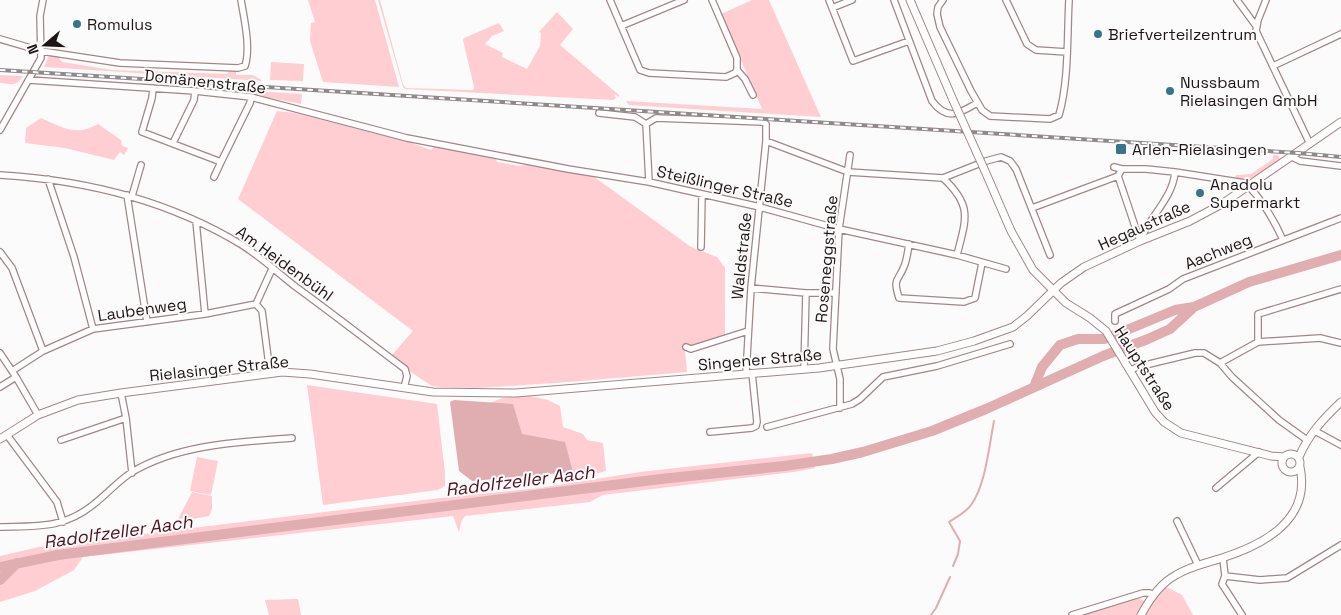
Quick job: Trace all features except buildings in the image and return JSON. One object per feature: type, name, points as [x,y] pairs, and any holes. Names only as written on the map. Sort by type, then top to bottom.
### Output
[{"type":"main road","name":"Hauptstraße","points":[[910,0],[1001,208],[1026,261],[1033,270],[1066,303],[1101,326],[1131,370],[1155,412],[1170,427],[1202,440],[1259,452],[1283,460]]},
{"type":"main road","name":"Hegaustraße","points":[[1053,291],[1084,267],[1140,241],[1190,221],[1222,204],[1341,122]]},
{"type":"main road","name":"Singener Straße","points":[[451,393],[516,393],[804,369],[838,366],[938,351],[1013,327],[1053,291]]},
{"type":"main road","name":"Rielasinger Straße","points":[[3,437],[38,415],[78,400],[270,373],[310,374],[451,393]]},
{"type":"main road","points":[[1302,483],[1293,472],[1286,470],[1283,460],[1295,455],[1341,402]]},
{"type":"main road","points":[[1141,615],[1154,596],[1171,578],[1186,569],[1223,558],[1262,542],[1279,530],[1294,511],[1301,496],[1301,462],[1295,455]]},
{"type":"main road","points":[[1293,472],[1300,466]]},
{"type":"street","points":[[0,130],[41,58],[40,16],[43,3],[48,0]]},
{"type":"street","points":[[0,38],[41,51],[120,63],[233,69],[245,66],[247,59],[241,0]]},
{"type":"street","points":[[610,0],[639,68],[644,72],[726,77],[737,70]]},
{"type":"street","points":[[621,26],[684,0]]},
{"type":"street","points":[[712,0],[737,58],[737,70],[746,79],[752,95]]},
{"type":"street","points":[[829,0],[853,61],[909,41]]},
{"type":"street","points":[[832,8],[852,0]]},
{"type":"street","points":[[894,0],[932,101],[937,108],[944,112],[959,114],[977,103]]},
{"type":"street","points":[[943,0],[938,7],[937,14],[940,27],[982,110],[990,116],[1050,119],[1058,116],[1061,107],[1067,52],[1069,0]]},
{"type":"street","points":[[1006,0],[1027,44],[1036,50],[1067,52]]},
{"type":"street","points":[[1237,0],[1256,26],[1258,36],[1310,144]]},
{"type":"street","points":[[1256,26],[1266,0]]},
{"type":"street","points":[[1273,66],[1341,34]]},
{"type":"street","name":"Domänenstraße","points":[[29,80],[195,91],[251,97],[434,144]]},
{"type":"street","points":[[153,88],[142,132],[221,162]]},
{"type":"street","points":[[173,143],[194,100],[195,91]]},
{"type":"street","points":[[214,177],[250,103],[251,97]]},
{"type":"street","points":[[599,113],[635,117],[646,124]]},
{"type":"street","points":[[646,124],[656,118],[763,122],[767,126],[766,141],[848,172],[943,178],[986,161],[1001,158],[1010,160],[1016,168],[1050,255]]},
{"type":"street","points":[[646,124],[649,182]]},
{"type":"street","name":"Waldstraße","points":[[710,432],[752,428],[756,426],[757,422],[749,373],[748,330],[766,141]]},
{"type":"street","name":"Steißlinger Straße","points":[[434,144],[649,182],[760,207],[840,229],[957,255],[1006,269]]},
{"type":"street","name":"Roseneggstraße","points":[[840,408],[840,379],[833,350],[840,229],[850,155]]},
{"type":"street","points":[[1292,157],[1300,161],[1341,167]]},
{"type":"street","points":[[141,165],[129,195],[147,322]]},
{"type":"street","points":[[1114,166],[1122,169],[1175,172],[1240,182],[1248,186],[1262,204],[1283,240]]},
{"type":"street","points":[[1032,208],[1118,176],[1122,169]]},
{"type":"street","points":[[1140,241],[1144,231],[1174,183],[1175,172]]},
{"type":"street","name":"Am Heidenbühl","points":[[0,175],[48,179],[92,186],[157,204],[196,221],[241,245],[405,370],[408,376],[404,388]]},
{"type":"street","points":[[1118,176],[1140,241]]},
{"type":"street","points":[[943,178],[960,196],[964,207],[965,218],[957,255]]},
{"type":"street","points":[[48,179],[74,257],[94,329]]},
{"type":"street","points":[[701,247],[702,194]]},
{"type":"street","name":"Aachweg","points":[[1115,321],[1115,314],[1169,290],[1183,279],[1341,218]]},
{"type":"street","points":[[196,221],[205,314]]},
{"type":"street","points":[[909,244],[905,265],[896,279],[899,298],[964,302],[975,298],[982,263]]},
{"type":"street","points":[[0,252],[12,268],[43,351]]},
{"type":"street","points":[[270,373],[262,311],[256,304],[272,269]]},
{"type":"street","points":[[751,288],[806,293],[836,293]]},
{"type":"street","points":[[1258,342],[1258,314],[1341,288]]},
{"type":"street","points":[[804,369],[806,293]]},
{"type":"street","name":"Laubenweg","points":[[12,371],[43,351],[94,329],[205,314],[256,304]]},
{"type":"street","points":[[686,347],[691,348],[748,330]]},
{"type":"street","points":[[1220,363],[1258,342],[1320,338],[1341,343]]},
{"type":"street","points":[[766,427],[840,408],[860,399],[884,377],[938,366],[1010,344]]},
{"type":"street","points":[[0,353],[38,415]]},
{"type":"street","points":[[1131,370],[1195,353],[1204,353],[1220,363],[1232,377],[1305,443]]},
{"type":"street","points":[[0,387],[16,377]]},
{"type":"street","points":[[121,393],[126,418],[132,472]]},
{"type":"street","points":[[61,440],[126,418]]},
{"type":"street","points":[[1315,431],[1341,444]]},
{"type":"street","points":[[3,437],[57,502],[63,522]]},
{"type":"street","points":[[0,527],[50,526],[63,522],[83,512],[132,472],[176,454],[213,446],[292,438]]},
{"type":"street","points":[[1216,488],[1259,452]]},
{"type":"street","points":[[1177,521],[1198,565]]},
{"type":"street","points":[[1225,576],[1260,580],[1287,578],[1300,572],[1341,544]]},
{"type":"street","points":[[1223,558],[1225,576],[1222,582],[1223,586],[1242,615]]},
{"type":"street","points":[[1072,615],[1143,593],[1150,593],[1154,596]]},
{"type":"shaded area","points":[[308,0],[375,0],[399,87],[323,82],[310,41],[311,23],[315,22]]},
{"type":"shaded area","points":[[378,0],[380,0],[403,84],[406,88],[473,90],[474,87],[463,40],[499,23],[504,31],[492,36],[485,44],[503,53],[502,57],[527,69],[540,46],[541,33],[539,32],[557,12],[573,29],[560,45],[619,95],[619,97],[614,94],[616,98],[613,100],[405,89],[403,87]]},
{"type":"shaded area","points":[[752,0],[769,0],[821,117],[629,105],[626,101],[762,109],[721,14]]},
{"type":"shaded area","points":[[49,55],[57,55],[62,62],[112,70],[227,74],[229,71],[236,71],[236,75],[253,75],[263,81],[44,67]]},
{"type":"shaded area","points":[[271,62],[304,64],[303,81],[270,80]]},
{"type":"shaded area","points":[[0,75],[23,76],[18,82],[11,84],[0,83]]},
{"type":"shaded area","points":[[38,77],[302,94],[301,104],[240,92],[212,89]]},
{"type":"shaded area","points":[[277,111],[295,113],[409,142],[431,150],[434,147],[495,157],[497,162],[519,166],[530,164],[588,174],[691,247],[717,257],[725,268],[725,338],[685,351],[687,372],[477,388],[432,386],[391,356],[413,331],[238,199]]},
{"type":"shaded area","points":[[41,118],[62,127],[76,130],[83,130],[98,124],[121,140],[122,146],[128,148],[124,155],[120,152],[114,160],[65,148],[25,143],[26,128]]},
{"type":"shaded area","points":[[1273,155],[1278,155],[1280,159],[1253,178],[1237,179],[1235,176],[1251,174],[1273,159]]},
{"type":"shaded area","points":[[307,385],[437,404],[445,486],[438,490],[323,505]]},
{"type":"shaded area","points":[[530,396],[548,400],[560,406],[563,427],[583,434],[587,440],[603,443],[606,471],[592,475],[576,474],[518,436],[490,403],[502,398]]},
{"type":"shaded area","points":[[454,400],[513,404],[522,434],[565,442],[573,472],[472,481],[459,471],[450,402]]},
{"type":"shaded area","points":[[812,453],[815,468],[603,495],[590,502],[465,516],[461,522],[459,532],[453,516],[83,557],[74,570],[35,591],[0,602],[0,556],[39,547],[440,498],[539,488],[640,472]]},
{"type":"shaded area","points":[[197,457],[218,461],[211,495],[190,491]]},
{"type":"shaded area","points":[[192,492],[212,496],[212,509],[209,516],[178,519]]},
{"type":"shaded area","points":[[1162,585],[1182,595],[1193,615],[1088,615],[1085,611],[1135,596],[1148,603]]},
{"type":"shaded area","points":[[298,599],[301,615],[269,615],[265,600]]},
{"type":"waterway","name":"Radolfzeller Aach","points":[[0,567],[58,555],[661,479],[784,466],[863,452],[932,431],[986,409],[1103,356],[1148,339],[1170,329],[1194,307],[1249,282],[1341,255]]},
{"type":"waterway","name":"Radolfzeller Aach","points":[[1034,387],[1042,367],[1060,345],[1078,339],[1105,339],[1175,310],[1194,307]]},
{"type":"waterway","points":[[953,566],[958,554],[960,541],[949,522],[967,510],[976,496],[984,476],[994,421]]},
{"type":"waterway","points":[[0,580],[17,563]]},
{"type":"waterway","points":[[931,615],[950,577]]},
{"type":"railway","points":[[0,70],[1341,157]]},
{"type":"place","name":"Romulus","points":[[77,24]]},
{"type":"place","name":"Briefverteilzentrum","points":[[1098,34]]},
{"type":"place","name":"Nussbaum Rielasingen GmbH","points":[[1170,91]]},
{"type":"place","name":"Arlen-Rielasingen","points":[[1121,149]]},
{"type":"place","name":"Anadolu Supermarkt","points":[[1200,193]]}]
